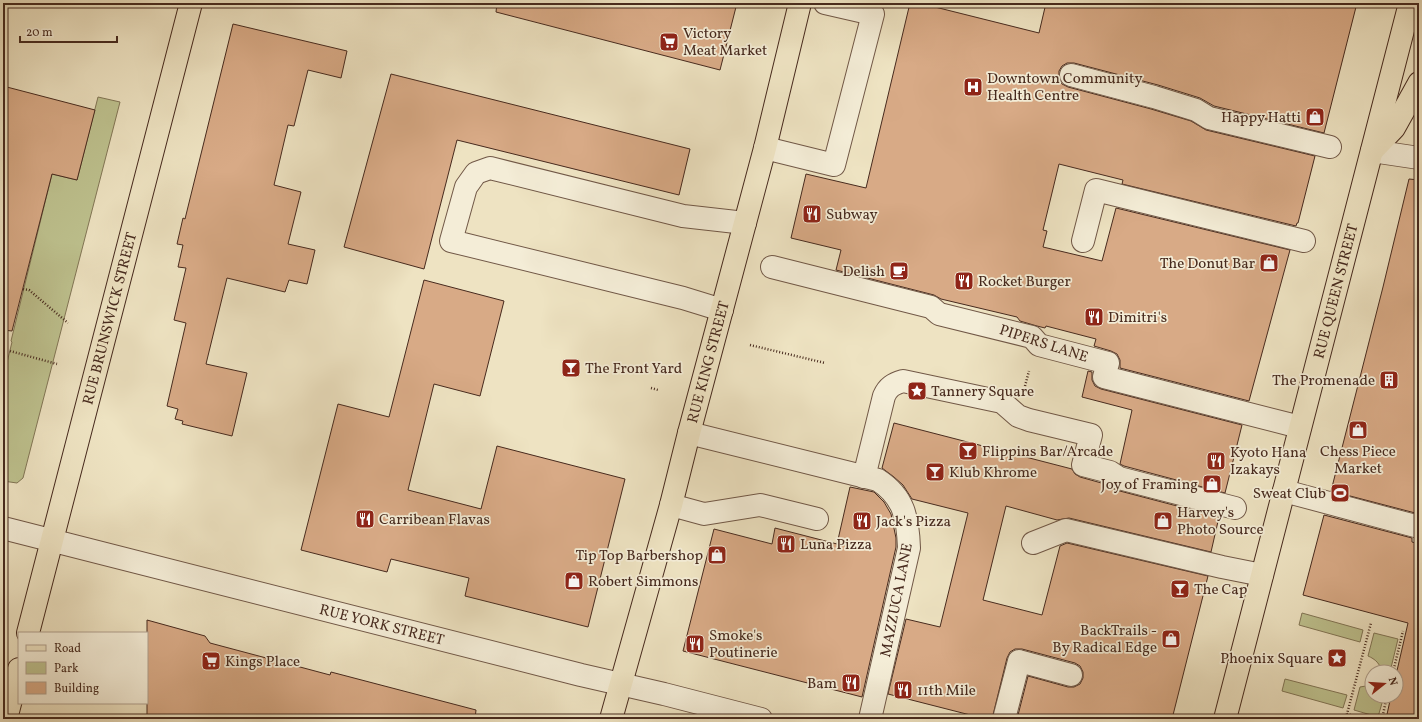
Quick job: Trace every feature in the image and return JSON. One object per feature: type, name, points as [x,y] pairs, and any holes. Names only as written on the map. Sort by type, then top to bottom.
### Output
[{"type":"main road","name":"RUE BRUNSWICK STREET","points":[[28,632],[191,3]]},
{"type":"main road","name":"RUE KING STREET","points":[[611,719],[671,505],[765,148],[800,3]]},
{"type":"main road","name":"RUE QUEEN STREET","points":[[1225,719],[1410,3]]},
{"type":"main road","points":[[1372,151],[1394,128],[1419,83]]},
{"type":"main road","points":[[6,719],[18,672]]},
{"type":"street","points":[[765,148],[834,165],[873,14],[825,3]]},
{"type":"street","points":[[1071,75],[1196,110],[1209,118],[1330,147]]},
{"type":"street","points":[[1372,151],[1419,158]]},
{"type":"street","points":[[722,310],[683,298],[451,241],[466,187],[476,173],[490,168],[683,216],[745,223]]},
{"type":"street","points":[[1083,241],[1096,190],[1304,241]]},
{"type":"street","name":"PIPERS LANE","points":[[772,267],[931,307],[939,314],[1032,337],[1039,345],[1108,363],[1104,377],[1300,427]]},
{"type":"street","points":[[689,433],[864,477],[884,396],[893,384],[903,381],[1002,402],[1018,416],[1028,420],[1090,435],[1083,465],[1110,472],[1120,478],[1235,508]]},
{"type":"street","name":"MAZZUCA LANE","points":[[864,477],[878,480],[890,488],[897,497],[905,515],[909,548],[870,719]]},
{"type":"street","points":[[1284,491],[1419,527]]},
{"type":"street","points":[[671,505],[704,514],[760,506],[817,519]]},
{"type":"street","name":"RUE YORK STREET","points":[[3,528],[761,719]]},
{"type":"street","points":[[1033,543],[1066,530],[1262,575]]},
{"type":"street","points":[[1004,719],[1019,661],[1071,675]]},
{"type":"path","points":[[23,289],[29,290],[68,323]]},
{"type":"path","points":[[1018,416],[1036,342]]},
{"type":"path","points":[[750,346],[825,363]]},
{"type":"path","points":[[10,352],[57,364]]},
{"type":"path","points":[[651,388],[658,390]]},
{"type":"path","points":[[1366,719],[1347,714],[1371,623]]},
{"type":"path","points":[[1395,664],[1403,631]]},
{"type":"path","points":[[1382,719],[1385,704]]},
{"type":"green space","points":[[98,97],[120,102],[23,478],[17,483],[3,481],[3,379],[52,174],[77,180]]},
{"type":"green space","points":[[1302,613],[1363,630],[1360,642],[1299,625]]},
{"type":"green space","points":[[1374,633],[1398,639],[1392,664],[1378,664],[1368,656]]},
{"type":"green space","points":[[1285,679],[1347,695],[1343,708],[1282,691]]},
{"type":"green space","points":[[1364,686],[1364,704],[1382,704],[1378,717],[1354,710],[1360,687]]},
{"type":"building","name":"Victory Meat Market","points":[[497,3],[737,3],[720,70],[496,12]]},
{"type":"building","points":[[910,3],[919,3],[1039,33],[1046,3],[1357,3],[1324,133],[1214,106],[1200,98],[1158,85],[1074,63],[1067,63],[1062,66],[1059,71],[1059,79],[1062,84],[1068,87],[1191,121],[1206,130],[1315,156],[1296,226],[1122,184],[1123,180],[1059,164],[1043,230],[1047,231],[1043,247],[1102,261],[1116,208],[1290,250],[1249,401],[1120,368],[1120,360],[1117,354],[1094,346],[1096,339],[1046,326],[1045,328],[1037,326],[1020,321],[1017,317],[941,299],[934,295],[836,270],[841,250],[791,238],[806,174],[866,188]]},
{"type":"building","points":[[233,24],[347,51],[341,78],[308,70],[294,126],[288,125],[274,185],[301,192],[288,244],[315,250],[307,284],[289,280],[285,292],[227,278],[206,364],[247,373],[232,436],[182,424],[183,421],[175,419],[178,409],[167,406],[186,323],[174,320],[186,268],[178,267],[183,245],[177,244],[183,218],[185,219]]},
{"type":"building","points":[[391,74],[690,149],[679,195],[457,140],[424,269],[344,247]]},
{"type":"building","points":[[3,86],[95,110],[77,180],[52,174],[12,331],[3,330]]},
{"type":"building","name":"The Promenade","points":[[1409,179],[1419,180],[1419,514],[1331,491]]},
{"type":"building","points":[[424,280],[504,301],[480,396],[434,384],[408,490],[481,509],[497,446],[625,479],[588,627],[465,596],[469,578],[391,559],[387,572],[301,550],[338,404],[389,417]]},
{"type":"building","points":[[1088,371],[1092,372],[1092,380],[1095,386],[1101,389],[1242,425],[1225,493],[1120,464],[1132,410],[1082,397]]},
{"type":"building","points":[[894,423],[1072,469],[1075,474],[1080,477],[1105,484],[1116,490],[1219,517],[1211,552],[1069,518],[1057,520],[1006,506],[983,600],[1042,615],[1060,546],[1067,543],[1208,576],[1172,719],[1017,719],[1028,676],[1068,687],[1074,687],[1080,684],[1083,678],[1083,672],[1080,666],[1075,663],[1022,649],[1015,649],[1010,652],[1007,658],[992,719],[986,719],[888,694],[906,619],[940,627],[968,513],[912,499],[903,485],[882,468]]},
{"type":"building","points":[[850,487],[874,492],[884,502],[891,514],[896,538],[896,547],[862,697],[683,651],[714,529],[772,544],[775,528],[837,544]]},
{"type":"building","points":[[1324,515],[1412,538],[1412,542],[1419,544],[1419,719],[1386,719],[1389,704],[1404,704],[1404,664],[1399,664],[1408,623],[1303,595]]},
{"type":"building","name":"Kings Place","points":[[147,620],[205,636],[210,643],[330,675],[331,672],[476,710],[475,719],[147,719]]},
{"type":"place","name":"Victory Meat Market","points":[[669,42]]},
{"type":"place","name":"Downtown Community Health Centre","points":[[973,87]]},
{"type":"place","name":"Happy Hatti","points":[[1315,117]]},
{"type":"place","name":"Subway","points":[[812,214]]},
{"type":"place","name":"The Donut Bar","points":[[1269,263]]},
{"type":"place","name":"Delish","points":[[899,271]]},
{"type":"place","name":"Rocket Burger","points":[[964,281]]},
{"type":"place","name":"Dimitri's","points":[[1094,317]]},
{"type":"place","name":"The Front Yard","points":[[571,368]]},
{"type":"place","name":"The Promenade","points":[[1389,380]]},
{"type":"place","name":"Tannery Square","points":[[917,391]]},
{"type":"place","name":"Chess Piece Market","points":[[1358,430]]},
{"type":"place","name":"Flippins Bar/Arcade","points":[[968,451]]},
{"type":"place","name":"Kyoto Hana Izakays","points":[[1216,461]]},
{"type":"place","name":"Klub Khrome","points":[[935,472]]},
{"type":"place","name":"Joy of Framing","points":[[1212,484]]},
{"type":"place","name":"Sweat Club","points":[[1340,493]]},
{"type":"place","name":"Carribean Flavas","points":[[365,519]]},
{"type":"place","name":"Jack's Pizza","points":[[862,521]]},
{"type":"place","name":"Harvey's Photo Source","points":[[1163,521]]},
{"type":"place","name":"Luna Pizza","points":[[786,544]]},
{"type":"place","name":"Tip Top Barbershop","points":[[717,555]]},
{"type":"place","name":"Robert Simmons","points":[[574,581]]},
{"type":"place","name":"The Cap","points":[[1180,589]]},
{"type":"place","name":"BackTrails - By Radical Edge","points":[[1171,639]]},
{"type":"place","name":"Smoke's Poutinerie","points":[[695,644]]},
{"type":"place","name":"Phoenix Square","points":[[1337,658]]},
{"type":"place","name":"Kings Place","points":[[211,661]]},
{"type":"place","name":"Bam","points":[[851,683]]},
{"type":"place","name":"11th Mile","points":[[903,690]]}]
